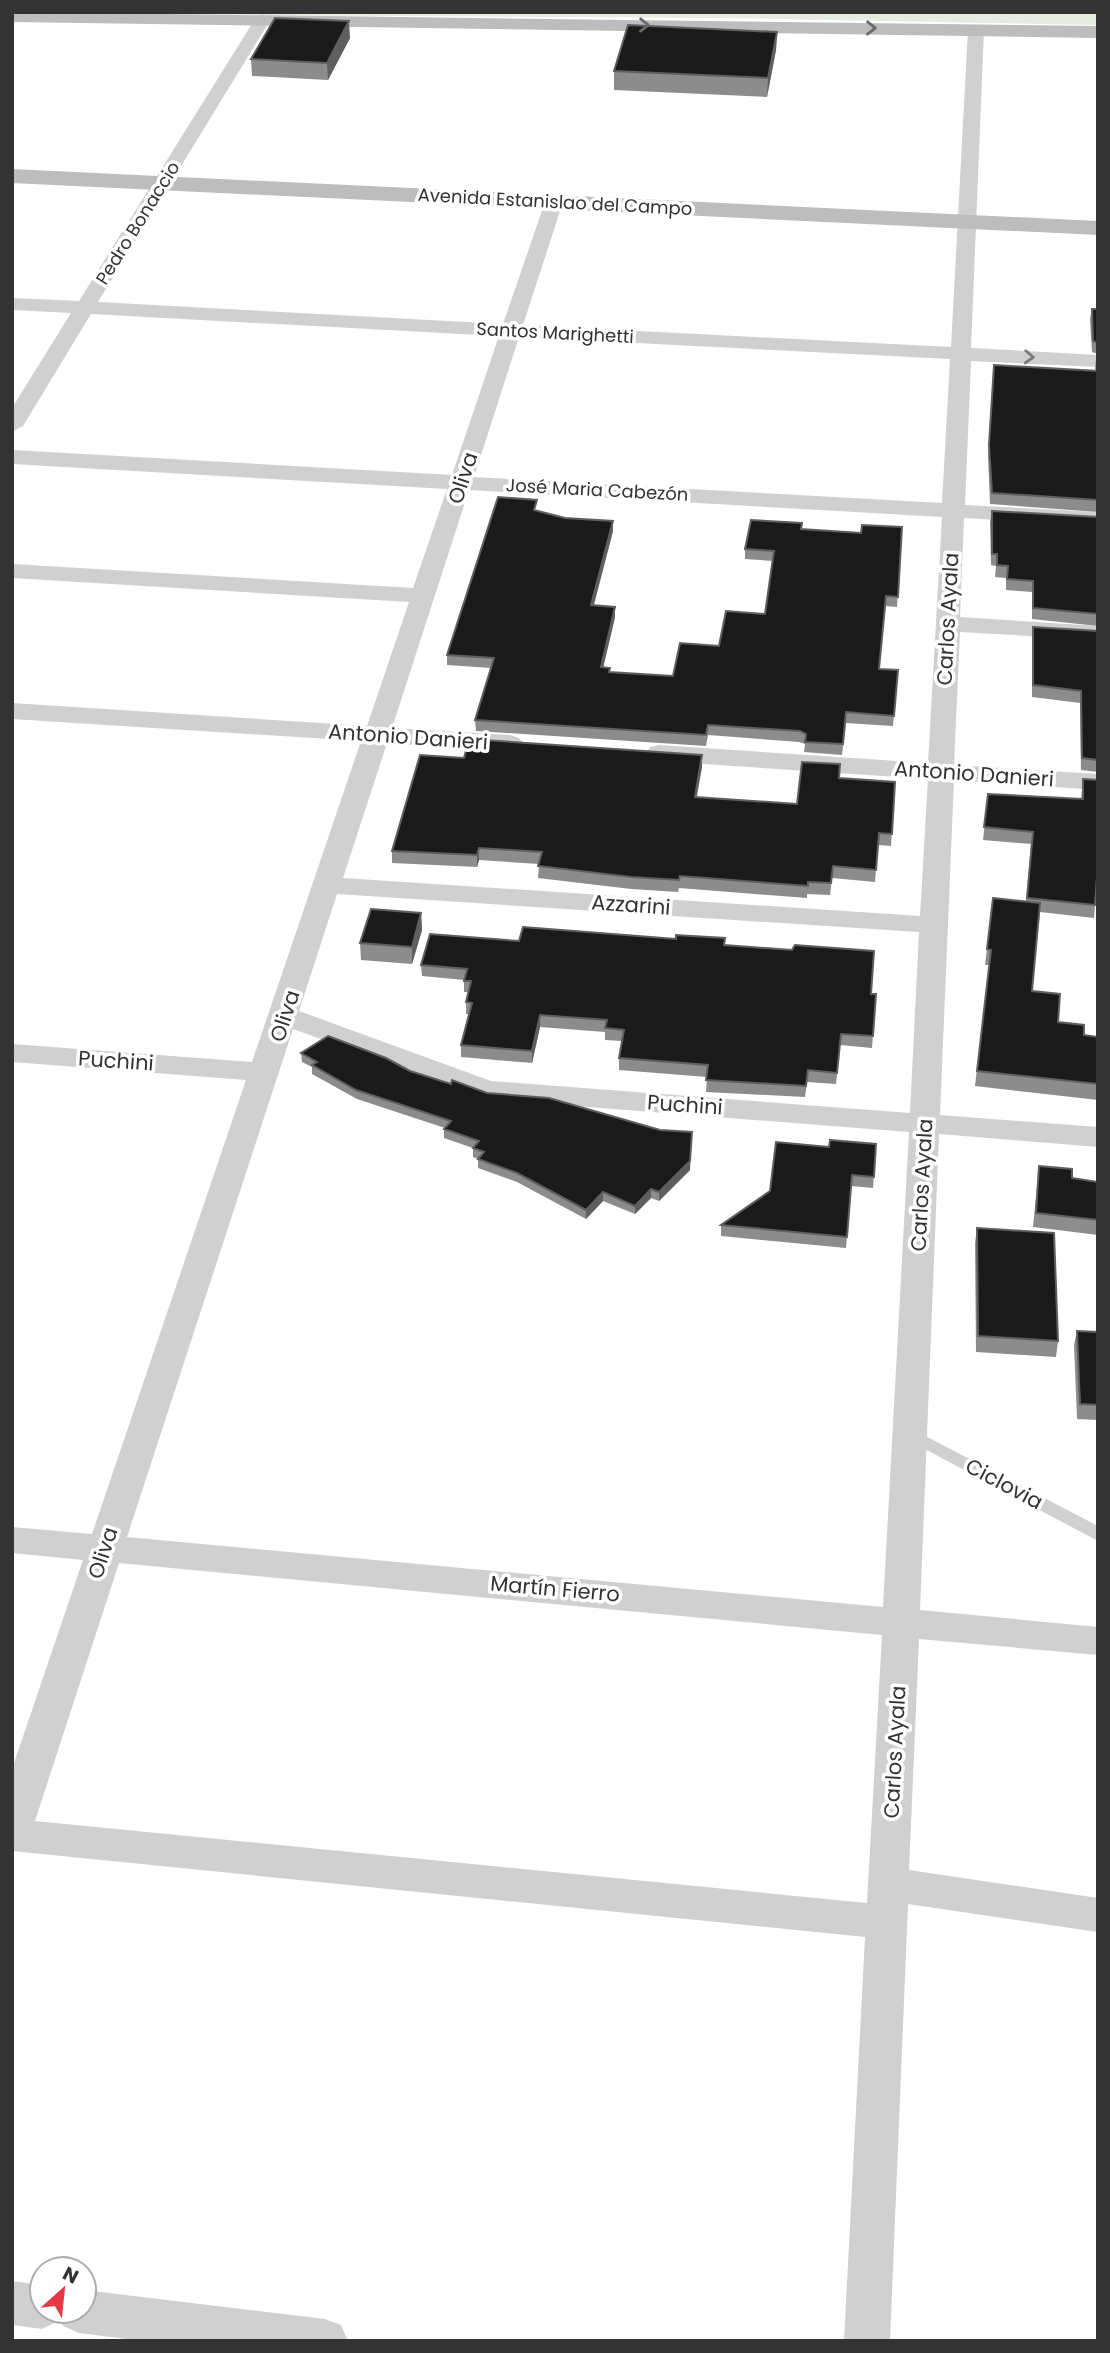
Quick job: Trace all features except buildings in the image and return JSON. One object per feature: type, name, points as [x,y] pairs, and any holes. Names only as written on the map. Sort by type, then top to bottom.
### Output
[{"type":"main road","points":[[12,16],[1098,32]]},
{"type":"main road","name":"Avenida Estanislao del Campo","points":[[12,176],[1098,228]]},
{"type":"street","name":"Pedro Bonaccio","points":[[12,426],[263,19]]},
{"type":"street","name":"Carlos Ayala","points":[[867,2341],[976,30]]},
{"type":"street","name":"Oliva","points":[[12,1829],[262,1072],[271,1059],[554,202]]},
{"type":"street","name":"Santos Marighetti","points":[[12,304],[1098,361]]},
{"type":"street","name":"José Maria Cabezón","points":[[12,457],[1098,519]]},
{"type":"street","points":[[12,571],[424,596]]},
{"type":"street","points":[[948,624],[1098,633]]},
{"type":"street","name":"Antonio Danieri","points":[[12,711],[529,745]]},
{"type":"street","name":"Antonio Danieri","points":[[639,752],[1098,782]]},
{"type":"street","name":"Azzarini","points":[[328,886],[934,925]]},
{"type":"street","name":"Puchini","points":[[285,1016],[487,1090],[1098,1137]]},
{"type":"street","name":"Puchini","points":[[12,1053],[262,1072]]},
{"type":"street","name":"Martín Fierro","points":[[12,1540],[901,1620],[1098,1641]]},
{"type":"street","points":[[12,1835],[888,1903],[1098,1915]]},
{"type":"street","points":[[98,2313],[325,2341]]},
{"type":"lane","name":"Ciclovia","points":[[910,1434],[1098,1534]]},
{"type":"shaded area","points":[[1098,12],[1098,25],[720,18],[49,14]]}]
